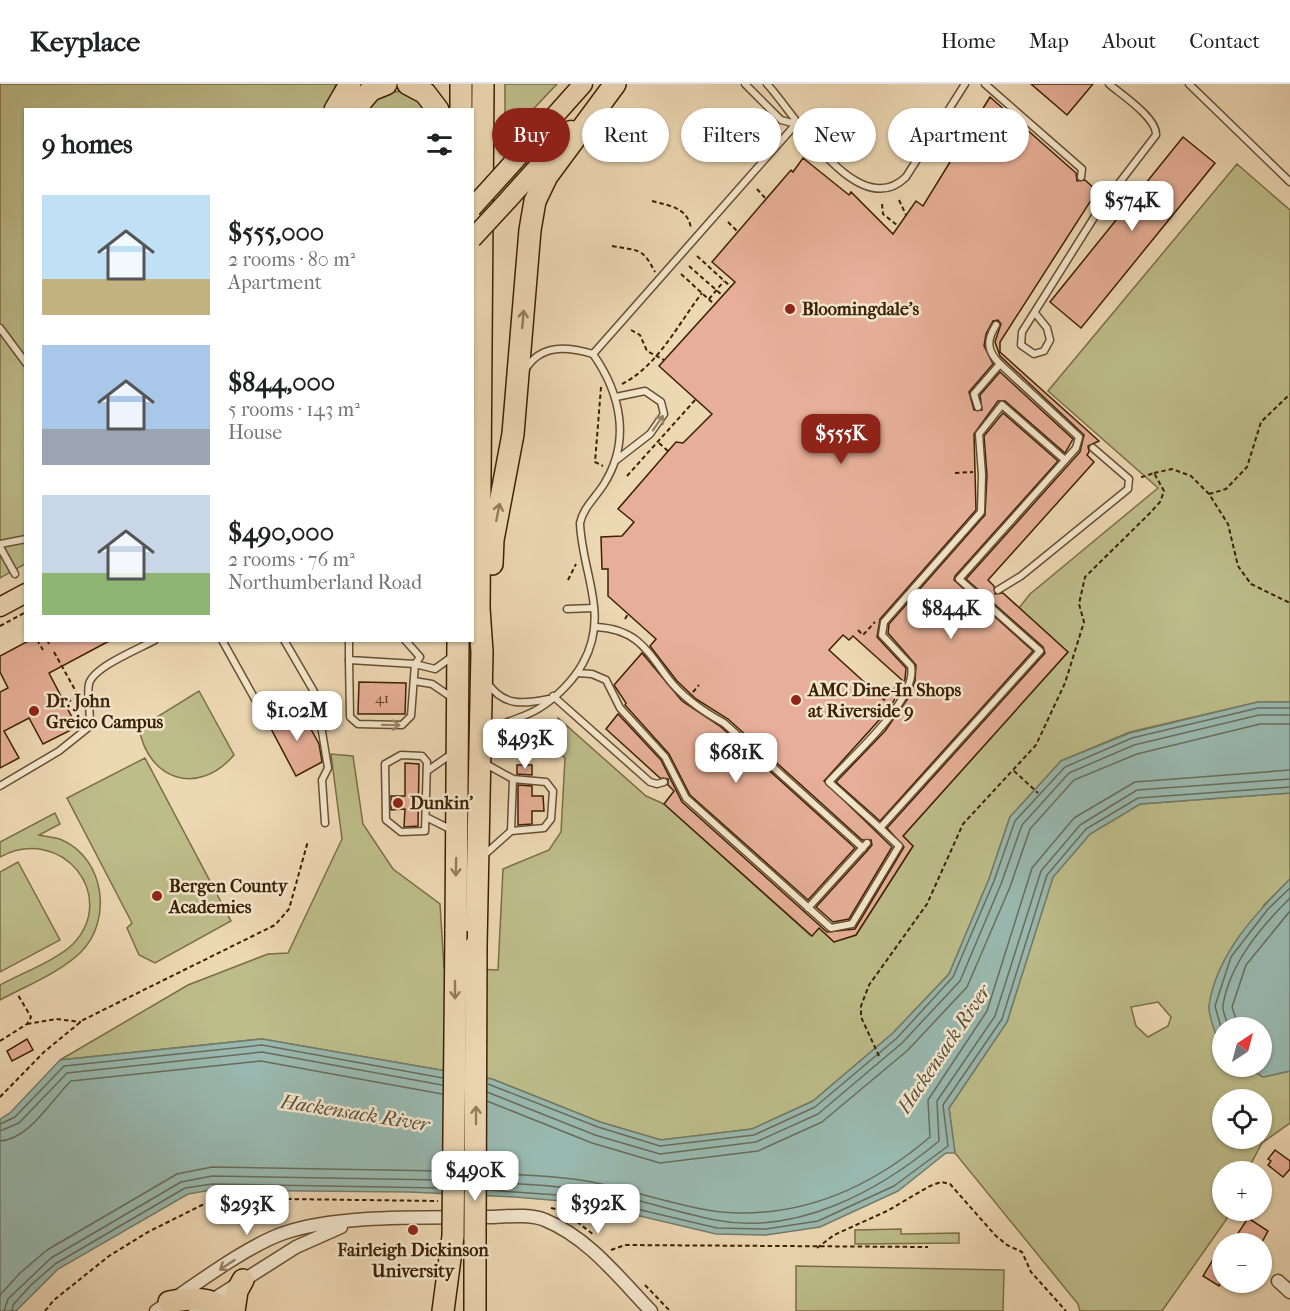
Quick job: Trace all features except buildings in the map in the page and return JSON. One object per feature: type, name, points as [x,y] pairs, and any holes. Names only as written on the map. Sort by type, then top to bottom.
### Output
[{"type":"highway","points":[[335,108],[350,84]]},
{"type":"highway","points":[[356,108],[371,90],[386,84]]},
{"type":"highway","points":[[408,84],[425,93],[436,108]]},
{"type":"highway","points":[[461,84],[461,108]]},
{"type":"highway","points":[[475,1311],[476,945],[482,674],[479,608],[483,84]]},
{"type":"highway","points":[[482,652],[491,639],[493,540],[519,384],[530,230],[536,198],[547,176],[613,84]]},
{"type":"highway","points":[[454,1311],[458,646]]},
{"type":"highway","points":[[443,1311],[453,1236]]},
{"type":"highway","points":[[163,1307],[191,1298],[203,1306],[232,1311],[237,1291],[243,1280]]},
{"type":"main road","points":[[474,206],[583,84]]},
{"type":"main road","points":[[474,237],[613,84]]},
{"type":"main road","points":[[0,607],[24,594]]},
{"type":"street","points":[[163,1307],[236,1259],[281,1234],[315,1225],[436,1218],[544,1219],[580,1240],[651,1311]]},
{"type":"street","points":[[203,1306],[296,1246],[328,1231],[360,1222]]},
{"type":"street","points":[[1278,1281],[1290,1292]]},
{"type":"lane","points":[[745,84],[781,120],[793,123]]},
{"type":"lane","points":[[767,84],[786,104],[793,118]]},
{"type":"lane","points":[[836,162],[861,186],[873,190],[898,185],[906,177],[964,84]]},
{"type":"lane","points":[[985,84],[1082,169],[1081,177]]},
{"type":"lane","points":[[1035,313],[1047,328],[1050,340],[1044,351],[1034,354],[1024,349],[1019,340],[1035,313],[1100,208],[1156,135],[1156,129],[1151,120],[1109,84]]},
{"type":"lane","points":[[1189,84],[1290,182]]},
{"type":"lane","points":[[593,354],[793,127]]},
{"type":"lane","points":[[880,828],[1040,651],[960,579],[1079,445],[1078,434],[991,355],[988,345],[989,336],[996,325]]},
{"type":"lane","points":[[0,328],[24,360]]},
{"type":"lane","points":[[477,862],[511,831],[543,828],[551,819],[553,791],[546,782],[513,779],[481,752],[497,725],[538,709],[577,673],[590,651],[596,627],[580,523],[582,514],[612,469],[620,426],[616,397],[593,354],[561,348],[546,351],[527,366],[519,384]]},
{"type":"lane","points":[[978,407],[974,394],[1000,364]]},
{"type":"lane","points":[[615,461],[628,454],[650,434],[664,414],[661,402],[645,391],[616,397]]},
{"type":"lane","points":[[577,673],[592,674],[606,680],[620,708],[665,757],[686,798],[831,928],[852,924],[898,846],[829,782],[900,704],[911,682],[911,666],[882,635],[884,622],[981,512],[982,471],[979,434],[1002,405],[1065,460]]},
{"type":"lane","points":[[998,590],[1021,576],[1128,489],[1129,479],[1093,448]]},
{"type":"lane","points":[[15,574],[0,545],[24,539]]},
{"type":"lane","points":[[567,609],[594,608]]},
{"type":"lane","points":[[596,627],[616,628],[634,639],[656,658],[667,677],[688,698],[704,712],[724,723],[807,793],[865,846],[808,908]]},
{"type":"lane","points":[[0,786],[59,751],[89,727],[91,716],[89,684],[97,672],[151,642]]},
{"type":"lane","points":[[223,642],[261,710]]},
{"type":"lane","points":[[285,642],[316,695],[328,768],[322,780],[325,823]]},
{"type":"lane","points":[[350,642],[350,717],[358,724],[402,725],[411,716],[415,664],[420,657],[407,642]]},
{"type":"lane","points":[[350,660],[415,664],[435,669],[458,646]]},
{"type":"lane","points":[[482,674],[493,691],[503,699],[521,704],[552,697]]},
{"type":"lane","points":[[414,681],[432,684],[458,701]]},
{"type":"lane","points":[[552,697],[650,782],[657,784],[664,782]]},
{"type":"lane","points":[[427,771],[458,750]]},
{"type":"lane","points":[[401,755],[422,756],[427,762],[427,771],[425,831],[401,832],[386,820],[385,764],[401,755]]},
{"type":"lane","points":[[511,831],[513,779]]},
{"type":"lane","points":[[426,817],[457,832]]},
{"type":"path","points":[[757,189],[766,199]]},
{"type":"path","points":[[899,200],[906,216]]},
{"type":"path","points":[[652,201],[679,208],[688,217],[691,230],[699,236]]},
{"type":"path","points":[[882,204],[884,214],[898,226]]},
{"type":"path","points":[[728,222],[738,232]]},
{"type":"path","points":[[612,246],[641,252],[650,259],[654,271],[662,278]]},
{"type":"path","points":[[697,256],[731,287]]},
{"type":"path","points":[[689,266],[723,296]]},
{"type":"path","points":[[681,274],[715,305]]},
{"type":"path","points":[[709,299],[724,281]]},
{"type":"path","points":[[622,384],[633,379],[657,356],[702,293]]},
{"type":"path","points":[[631,330],[640,335],[647,351],[664,360]]},
{"type":"path","points":[[610,382],[601,387],[595,462],[612,469]]},
{"type":"path","points":[[1209,494],[1226,489],[1247,467],[1261,422],[1290,394]]},
{"type":"path","points":[[627,476],[696,399]]},
{"type":"path","points":[[658,443],[668,451]]},
{"type":"path","points":[[1129,479],[1172,469],[1191,476],[1209,494],[1228,524],[1238,566],[1251,584],[1290,603]]},
{"type":"path","points":[[955,473],[982,471]]},
{"type":"path","points":[[879,1056],[861,1017],[861,1006],[868,985],[927,904],[963,824],[1036,745],[1065,683],[1084,622],[1079,604],[1085,577],[1160,502],[1164,491],[1154,473]]},
{"type":"path","points":[[0,626],[24,613]]},
{"type":"path","points":[[625,620],[628,614]]},
{"type":"path","points":[[858,630],[863,635],[876,620],[884,622]]},
{"type":"path","points":[[38,642],[43,650]]},
{"type":"path","points":[[48,642],[50,646]]},
{"type":"path","points":[[54,652],[79,697],[65,704]]},
{"type":"path","points":[[1013,771],[1038,793]]},
{"type":"path","points":[[0,1097],[44,1052],[81,1022],[275,925],[289,909],[308,841]]},
{"type":"path","points":[[0,1041],[27,1024],[32,1017],[18,995]]},
{"type":"path","points":[[27,1024],[56,1019],[81,1022]]},
{"type":"path","points":[[817,1248],[834,1235],[887,1211],[930,1186],[941,1182],[950,1184],[994,1235],[1007,1245],[1022,1252],[1031,1272],[1066,1311]]},
{"type":"path","points":[[611,1250],[625,1245],[928,1247]]},
{"type":"green space","points":[[0,84],[336,84],[326,108],[24,108],[24,565],[0,578]]},
{"type":"green space","points":[[505,84],[557,84],[534,108],[505,108]]},
{"type":"green space","points":[[401,91],[411,93],[427,108],[366,108],[371,101]]},
{"type":"green space","points":[[1237,164],[1290,210],[1290,702],[1258,702],[1130,732],[1061,761],[1010,817],[989,879],[949,974],[893,1033],[813,1101],[752,1129],[661,1140],[600,1122],[492,1079],[262,1039],[60,1060],[188,985],[268,954],[288,953],[342,839],[331,754],[353,756],[363,824],[393,869],[440,904],[444,968],[498,970],[503,869],[549,850],[561,832],[565,758],[545,740],[558,718],[646,796],[664,804],[811,936],[819,928],[834,942],[856,935],[913,846],[903,836],[1068,652],[1019,608],[1030,594],[1158,488],[1048,391]]},
{"type":"green space","points":[[199,691],[234,755],[220,768],[205,776],[190,779],[176,777],[153,760],[144,746],[139,728]]},
{"type":"green space","points":[[145,758],[231,921],[155,963],[139,955],[127,928],[132,923],[67,798]]},
{"type":"green space","points":[[1290,793],[1290,879],[1264,905],[1209,1007],[1212,1017],[1212,1077],[1272,1077],[1272,1075],[1290,1071],[1290,1123],[1272,1136],[1272,1089],[1212,1089],[1212,1149],[1259,1149],[1252,1161],[1212,1161],[1212,1221],[1225,1221],[1217,1233],[1212,1233],[1212,1240],[1162,1311],[1080,1311],[1078,1304],[955,1153],[949,1108],[1007,1022],[1053,877],[1090,834],[1140,804]],"holes":[[[1158,1002],[1171,1017],[1168,1026],[1148,1037],[1136,1026],[1131,1007]]]},
{"type":"green space","points":[[55,813],[60,824],[39,835],[62,840],[88,861],[100,892],[97,925],[90,940],[72,960],[0,1000],[0,985],[66,950],[86,925],[90,906],[86,887],[77,870],[62,857],[44,850],[23,849],[0,857],[0,842]]},
{"type":"green space","points":[[18,862],[60,940],[0,972],[0,872]]},
{"type":"green space","points":[[901,1229],[901,1234],[959,1233],[959,1243],[855,1244],[855,1230]]},
{"type":"green space","points":[[796,1266],[1004,1270],[1003,1311],[796,1311]]},
{"type":"water","name":"Hackensack River","points":[[1258,702],[1290,702],[1290,793],[1140,804],[1090,834],[1053,877],[1007,1022],[949,1108],[955,1153],[946,1153],[898,1191],[820,1227],[766,1235],[716,1234],[585,1203],[515,1197],[409,1192],[211,1190],[188,1194],[58,1269],[16,1311],[0,1311],[0,1119],[10,1113],[60,1060],[262,1039],[492,1079],[600,1122],[661,1140],[752,1129],[813,1101],[893,1033],[949,974],[989,879],[1010,817],[1061,761],[1130,733]]},
{"type":"water","points":[[1290,879],[1290,1071],[1272,1075],[1272,1017],[1212,1017],[1212,1024],[1209,1009],[1213,986],[1229,952],[1264,906]]},
{"type":"place","name":"Bloomingdale's","points":[[790,309]]},
{"type":"place","name":"AMC Dine-In Shops at Riverside 9","points":[[796,700]]},
{"type":"place","name":"Dr. John Greico Campus","points":[[34,711]]},
{"type":"place","name":"Dunkin'","points":[[398,803]]},
{"type":"place","name":"Bergen County Academies","points":[[157,896]]},
{"type":"place","name":"Fairleigh Dickinson University","points":[[413,1230]]}]
